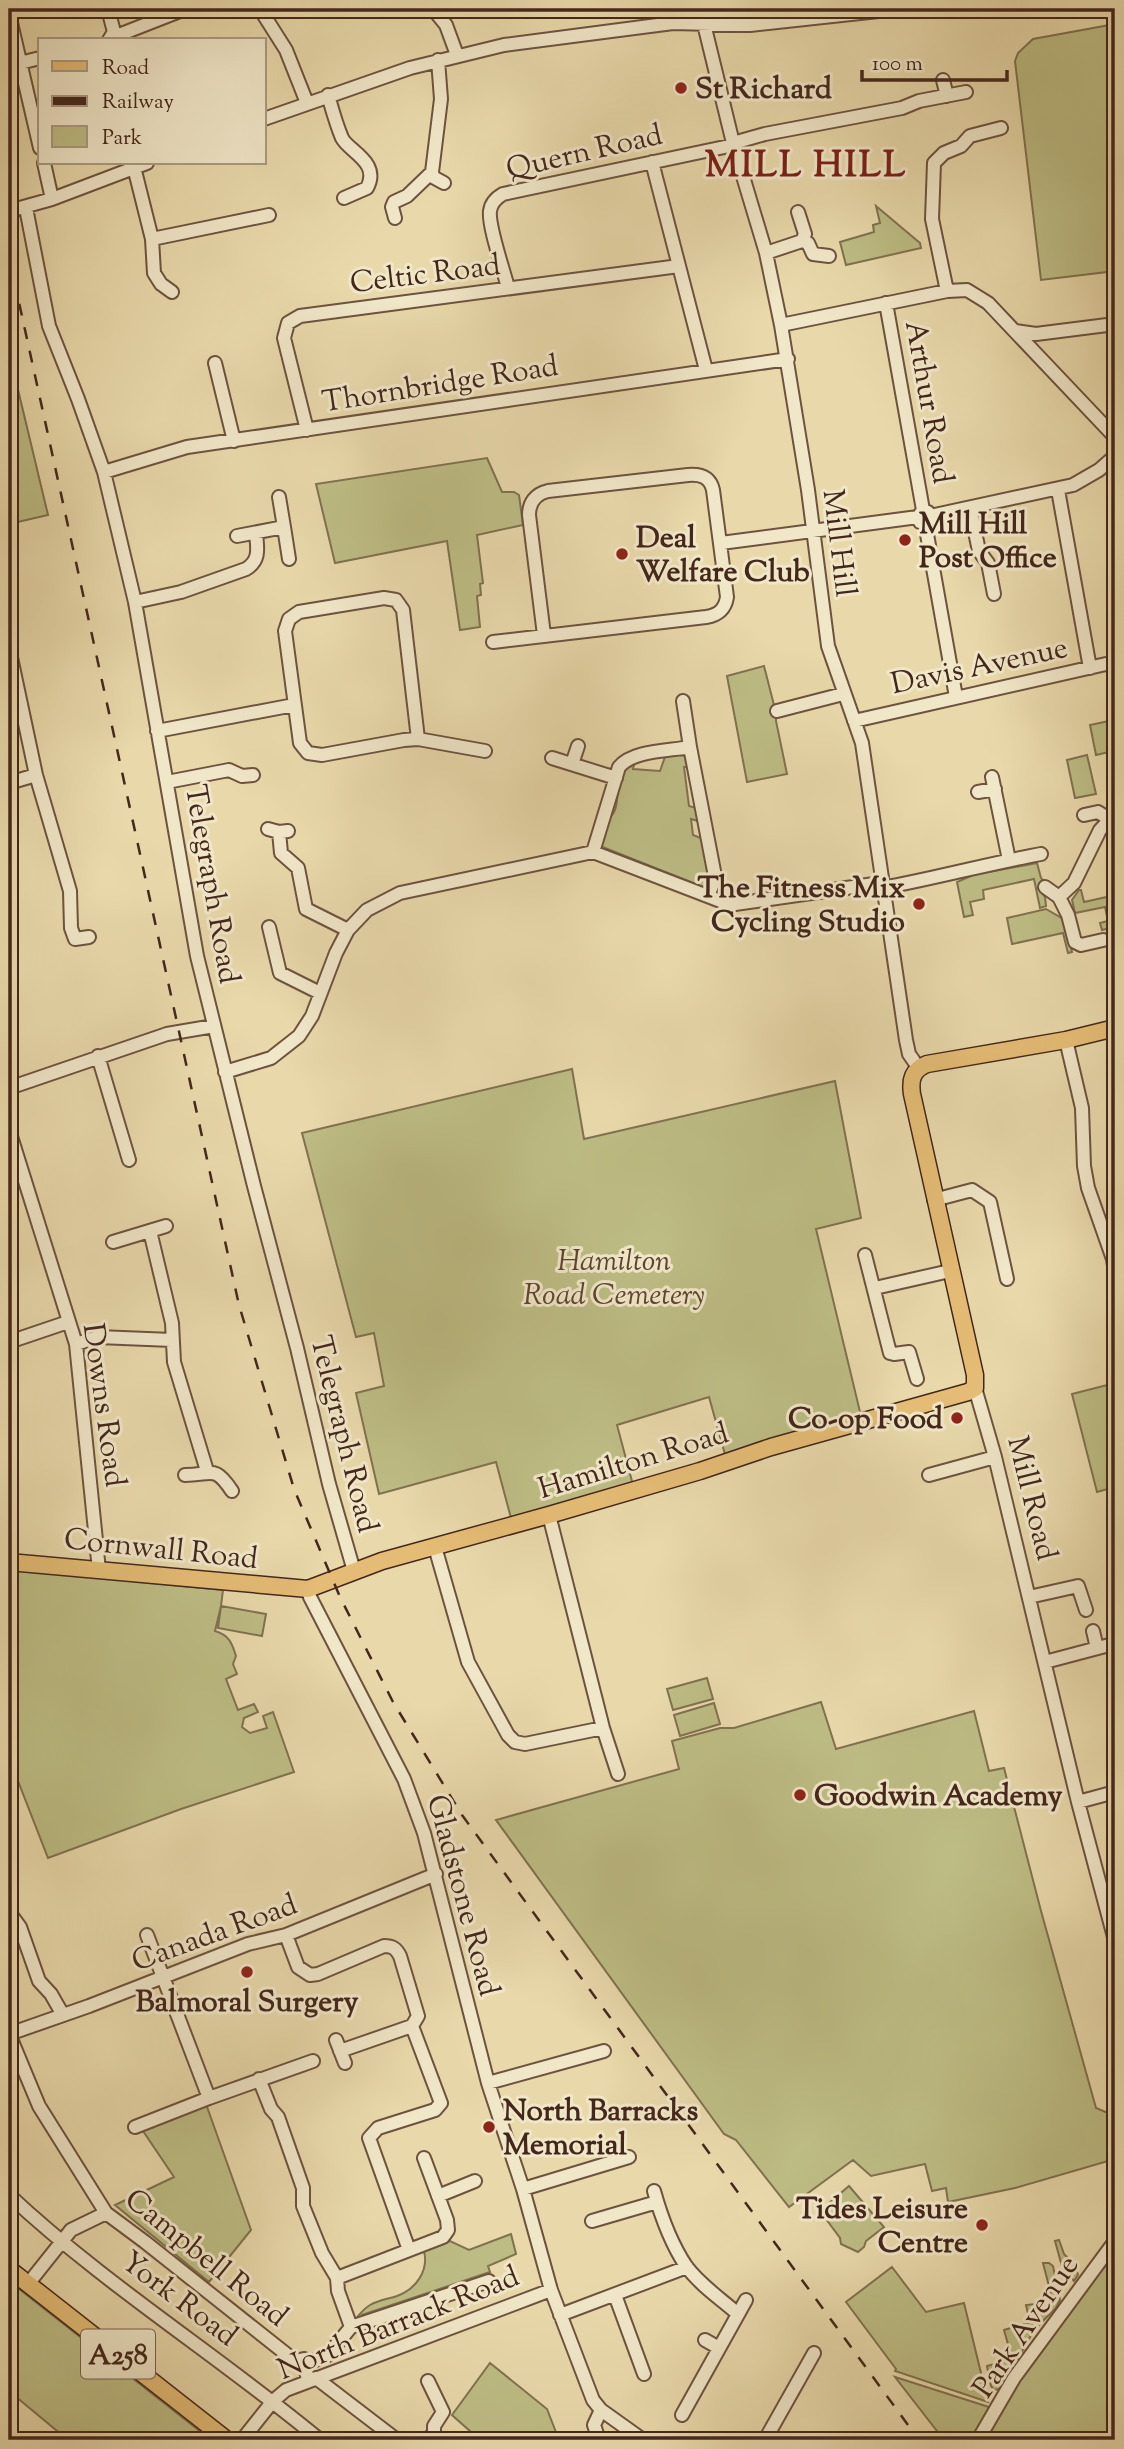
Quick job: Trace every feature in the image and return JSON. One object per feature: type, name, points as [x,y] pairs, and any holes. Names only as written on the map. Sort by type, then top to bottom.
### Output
[{"type":"main road","points":[[918,1067],[1066,1040],[1115,1028]]},
{"type":"main road","name":"Mill Road","points":[[918,1067],[913,1074],[912,1094],[975,1375],[975,1388]]},
{"type":"main road","name":"Hamilton Road","points":[[308,1589],[382,1561],[549,1515],[975,1388]]},
{"type":"main road","name":"Cornwall Road","points":[[9,1562],[308,1589]]},
{"type":"main road","name":"A258","points":[[9,2269],[228,2440]]},
{"type":"street","points":[[108,9],[114,26],[111,38]]},
{"type":"street","points":[[260,9],[286,50],[307,103]]},
{"type":"street","points":[[433,9],[446,25],[457,55]]},
{"type":"street","points":[[666,9],[668,23]]},
{"type":"street","points":[[266,118],[328,95],[438,60],[545,38],[668,23],[750,25],[858,11],[897,9]]},
{"type":"street","points":[[112,38],[172,12]]},
{"type":"street","points":[[9,14],[38,140]]},
{"type":"street","name":"Mill Hill","points":[[704,24],[734,144],[766,253],[788,359],[828,646],[854,721],[866,766],[906,1040],[909,1054],[918,1067]]},
{"type":"street","points":[[20,63],[38,58]]},
{"type":"street","points":[[438,60],[440,99],[432,172],[433,177],[444,183]]},
{"type":"street","points":[[943,80],[947,96]]},
{"type":"street","name":"Quern Road","points":[[508,288],[489,216],[492,203],[503,194],[734,144],[765,134],[902,108],[919,100],[966,92]]},
{"type":"street","points":[[328,95],[342,140],[362,156],[370,178],[367,188],[344,198]]},
{"type":"street","points":[[947,291],[932,219],[934,163],[944,153],[961,146],[970,136],[1001,128]]},
{"type":"street","points":[[652,162],[706,370]]},
{"type":"street","points":[[44,164],[52,199]]},
{"type":"street","points":[[17,209],[52,199],[141,165],[154,273],[161,284],[172,292]]},
{"type":"street","points":[[395,218],[392,207],[394,202],[407,196],[432,172]]},
{"type":"street","name":"Telegraph Road","points":[[17,209],[36,249],[49,326],[104,472],[135,602],[197,956],[332,1495],[354,1571]]},
{"type":"street","points":[[152,239],[260,212]]},
{"type":"street","points":[[798,212],[805,234],[802,241]]},
{"type":"street","points":[[766,253],[802,241],[808,243],[813,254],[829,256]]},
{"type":"street","name":"Celtic Road","points":[[307,430],[285,338],[285,330],[293,319],[679,266]]},
{"type":"street","points":[[781,325],[959,289],[975,293],[988,303],[1113,432]]},
{"type":"street","name":"Arthur Road","points":[[886,303],[956,697]]},
{"type":"street","points":[[1015,331],[1036,334],[1115,324]]},
{"type":"street","points":[[1037,355],[1054,332]]},
{"type":"street","name":"Thornbridge Road","points":[[104,472],[187,447],[788,359]]},
{"type":"street","points":[[215,363],[234,441]]},
{"type":"street","points":[[721,542],[924,517],[1058,490],[1087,479],[1115,456]]},
{"type":"street","points":[[494,642],[706,617],[719,613],[727,597],[713,490],[708,479],[688,475],[541,493],[532,502],[529,515],[544,635]]},
{"type":"street","points":[[1058,490],[1090,668]]},
{"type":"street","points":[[279,497],[289,559]]},
{"type":"street","points":[[970,508],[979,551],[988,563],[993,594]]},
{"type":"street","points":[[237,536],[284,527]]},
{"type":"street","points":[[135,602],[181,592],[246,569],[252,565],[258,553],[256,533]]},
{"type":"street","points":[[418,740],[403,610],[400,604],[389,597],[299,612],[289,619],[285,631],[294,705],[303,748],[314,755],[418,740],[485,751]]},
{"type":"street","points":[[9,648],[13,692],[70,891],[71,928],[75,939],[89,937]]},
{"type":"street","name":"Davis Avenue","points":[[854,721],[1115,664]]},
{"type":"street","points":[[777,711],[843,694]]},
{"type":"street","points":[[683,701],[714,871],[714,881],[708,896]]},
{"type":"street","points":[[157,732],[294,705]]},
{"type":"street","points":[[572,764],[578,746]]},
{"type":"street","points":[[593,852],[619,767],[628,758],[690,747]]},
{"type":"street","points":[[552,758],[616,778]]},
{"type":"street","points":[[167,782],[229,771],[242,776],[253,775]]},
{"type":"street","points":[[9,783],[36,775]]},
{"type":"street","points":[[978,792],[994,783],[1009,859]]},
{"type":"street","points":[[1059,897],[1074,883],[1100,830],[1112,816],[1098,812],[1084,815]]},
{"type":"street","points":[[278,830],[282,853],[299,868],[306,909],[348,930]]},
{"type":"street","points":[[225,1072],[271,1058],[290,1045],[309,1023],[336,953],[348,930],[368,909],[400,893],[593,852],[723,902],[748,903],[961,872],[1041,853]]},
{"type":"street","points":[[1045,887],[1059,897],[1068,915],[1075,942],[1081,945],[1103,940]]},
{"type":"street","points":[[269,927],[279,973],[320,993]]},
{"type":"street","points":[[9,1088],[167,1034],[214,1026]]},
{"type":"street","points":[[1066,1040],[1082,1108],[1084,1166],[1088,1188],[1115,1273]]},
{"type":"street","points":[[98,1056],[129,1160]]},
{"type":"street","name":"Downs Road","points":[[9,1130],[76,1344],[99,1570]]},
{"type":"street","points":[[934,1200],[972,1190],[990,1202],[1007,1279]]},
{"type":"street","points":[[113,1242],[166,1226]]},
{"type":"street","points":[[150,1231],[172,1323],[174,1362],[207,1471]]},
{"type":"street","points":[[865,1255],[890,1353],[909,1352],[917,1379]]},
{"type":"street","points":[[874,1288],[950,1270]]},
{"type":"street","points":[[9,1342],[68,1322]]},
{"type":"street","points":[[76,1344],[98,1336],[172,1340]]},
{"type":"street","name":"Mill Road","points":[[975,1388],[995,1457],[1078,1802],[1112,1911],[1115,1941]]},
{"type":"street","points":[[929,1475],[995,1457]]},
{"type":"street","points":[[185,1475],[197,1475],[207,1471],[222,1476],[232,1491]]},
{"type":"street","points":[[549,1515],[603,1728],[618,1774]]},
{"type":"street","points":[[435,1547],[468,1662],[508,1735],[515,1742],[525,1744],[603,1728]]},
{"type":"street","points":[[1029,1597],[1078,1587],[1086,1610]]},
{"type":"street","name":"Gladstone Road","points":[[308,1589],[354,1685],[404,1779],[424,1832],[488,2083],[523,2189],[551,2290],[593,2400],[601,2410]]},
{"type":"street","points":[[1093,1631],[1097,1648]]},
{"type":"street","points":[[1045,1662],[1113,1644]]},
{"type":"street","points":[[1078,1802],[1115,1792]]},
{"type":"street","name":"Canada Road","points":[[9,2034],[248,1944],[286,1935],[436,1874]]},
{"type":"street","points":[[9,1912],[17,1920],[39,1981],[51,1994],[63,2015]]},
{"type":"street","points":[[147,1935],[209,2098]]},
{"type":"street","points":[[286,1935],[298,1967],[310,1975],[384,1946],[397,1949],[418,2017],[412,2026],[340,2051]]},
{"type":"street","points":[[409,2250],[369,2138],[378,2128],[435,2110],[441,2103],[412,2026]]},
{"type":"street","name":"Campbell Road","points":[[9,2034],[39,2106],[106,2213],[295,2361],[304,2361]]},
{"type":"street","points":[[488,2083],[604,2051]]},
{"type":"street","points":[[135,2127],[313,2060]]},
{"type":"street","points":[[259,2079],[271,2109],[278,2117],[303,2188],[303,2206],[322,2253],[337,2278],[338,2291],[351,2327]]},
{"type":"street","points":[[523,2189],[629,2157]]},
{"type":"street","points":[[337,2278],[443,2237],[448,2230],[447,2220],[424,2158]]},
{"type":"street","points":[[438,2196],[475,2181]]},
{"type":"street","name":"York Road","points":[[9,2195],[62,2241],[273,2401],[320,2440]]},
{"type":"street","points":[[601,2204],[598,2220],[655,2197],[687,2267],[738,2314]]},
{"type":"street","points":[[28,2284],[71,2230],[106,2213]]},
{"type":"street","name":"Park Avenue","points":[[978,2440],[1014,2378],[1115,2241]]},
{"type":"street","points":[[560,2315],[687,2267]]},
{"type":"street","points":[[397,2440],[312,2380],[304,2361],[328,2355],[351,2327],[489,2281]]},
{"type":"street","name":"North Barrack Road","points":[[242,2440],[273,2401],[286,2390],[551,2290]]},
{"type":"street","points":[[615,2295],[637,2369]]},
{"type":"street","points":[[689,2410],[746,2300]]},
{"type":"street","points":[[705,2340],[719,2348]]},
{"type":"street","points":[[765,2440],[814,2353]]},
{"type":"street","points":[[428,2381],[443,2412],[433,2426],[434,2432],[428,2440]]},
{"type":"street","points":[[599,2440],[594,2425],[601,2410],[643,2440]]},
{"type":"green space","points":[[1115,24],[1115,271],[1041,280],[1015,61],[1018,53],[1033,39]]},
{"type":"green space","points":[[876,206],[920,243],[921,248],[846,265],[840,242],[874,232],[873,225],[880,223]]},
{"type":"green space","points":[[9,352],[48,515],[9,524]]},
{"type":"green space","points":[[487,458],[502,492],[519,495],[523,525],[477,535],[483,583],[480,584],[481,595],[477,596],[480,627],[460,630],[447,541],[335,563],[316,484]]},
{"type":"green space","points":[[764,666],[787,774],[747,782],[727,676]]},
{"type":"green space","points":[[1109,721],[1115,766],[1113,756],[1109,752],[1096,755],[1090,725]]},
{"type":"green space","points":[[682,753],[688,757],[691,767],[684,767],[689,806],[696,808],[698,821],[691,819],[693,835],[706,840],[712,873],[708,884],[703,887],[600,846],[607,820],[617,804],[622,769],[635,760],[633,769],[660,771],[666,754]]},
{"type":"green space","points":[[1087,755],[1096,794],[1075,798],[1067,760]]},
{"type":"green space","points":[[1037,863],[1044,881],[1038,888],[1045,897],[1046,906],[1040,908],[1034,879],[983,890],[984,899],[970,902],[973,915],[964,917],[957,882],[973,875]]},
{"type":"green space","points":[[1079,890],[1084,902],[1111,896],[1115,927],[1102,930],[1100,923],[1108,921],[1105,907],[1075,913],[1072,900]]},
{"type":"green space","points":[[1046,909],[1065,920],[1072,952],[1068,953],[1063,933],[1012,944],[1007,918]]},
{"type":"green space","name":"Hamilton Road Cemetery","points":[[572,1069],[584,1139],[835,1081],[861,1218],[816,1229],[861,1416],[726,1458],[709,1397],[617,1425],[633,1485],[511,1518],[496,1462],[379,1494],[356,1393],[384,1386],[374,1333],[356,1337],[302,1133]]},
{"type":"green space","points":[[1115,1383],[1115,1487],[1097,1492],[1072,1394]]},
{"type":"green space","points":[[9,1569],[223,1590],[215,1631],[227,1637],[231,1643],[236,1656],[233,1664],[237,1674],[226,1679],[238,1710],[254,1704],[258,1712],[244,1718],[242,1727],[250,1733],[267,1728],[263,1716],[273,1712],[294,1772],[181,1809],[48,1858],[9,1758]]},
{"type":"green space","points":[[221,1606],[266,1614],[262,1636],[218,1628]]},
{"type":"green space","points":[[707,1678],[713,1699],[673,1710],[667,1689]]},
{"type":"green space","name":"Goodwin Academy","points":[[821,1702],[836,1749],[974,1711],[989,1771],[1004,1768],[1096,2108],[1108,2113],[1115,2159],[1015,2188],[948,2202],[946,2188],[932,2191],[925,2164],[871,2176],[853,2160],[789,2207],[736,2140],[724,2134],[496,1820],[679,1769],[672,1741],[720,1728],[734,1728]]},
{"type":"green space","points":[[714,1703],[720,1724],[680,1736],[674,1715]]},
{"type":"green space","points":[[206,2104],[251,2230],[209,2282],[115,2205],[174,2177],[141,2128]]},
{"type":"green space","points":[[849,2186],[884,2227],[866,2241],[858,2252],[841,2244],[840,2238],[820,2211]]},
{"type":"green space","points":[[511,2234],[516,2254],[488,2266],[490,2272],[362,2315],[363,2321],[354,2321],[370,2305],[404,2293],[415,2284],[425,2265],[424,2251],[450,2241],[469,2250]]},
{"type":"green space","points":[[1059,2240],[1064,2254],[1075,2265],[1078,2275],[1074,2281],[1063,2270],[1055,2241]]},
{"type":"green space","points":[[1115,2241],[1115,2440],[978,2440],[1014,2378]]},
{"type":"green space","points":[[1043,2263],[1053,2266],[1060,2300],[1056,2308],[1034,2330],[1014,2366],[1004,2330],[1030,2322],[1026,2305],[1053,2302]]},
{"type":"green space","points":[[892,2267],[926,2312],[964,2303],[988,2402],[895,2371],[846,2302]]},
{"type":"green space","points":[[9,2281],[211,2440],[68,2440],[9,2391]]},
{"type":"green space","points":[[1010,2360],[1012,2369],[1000,2389],[994,2390],[987,2366]]},
{"type":"green space","points":[[490,2363],[547,2409],[559,2440],[480,2440],[452,2415]]},
{"type":"green space","points":[[895,2377],[989,2407],[989,2411],[971,2440],[944,2440]]},
{"type":"railway","points":[[9,257],[239,1305],[294,1489],[340,1597],[393,1702],[462,1815],[919,2440]]},
{"type":"place","name":"St Richard","points":[[681,88]]},
{"type":"place","name":"Mill Hill Post Office","points":[[905,540]]},
{"type":"place","name":"Deal Welfare Club","points":[[622,554]]},
{"type":"place","name":"The Fitness Mix Cycling Studio","points":[[919,904]]},
{"type":"place","name":"Co-op Food","points":[[957,1418]]},
{"type":"place","name":"Goodwin Academy","points":[[800,1795]]},
{"type":"place","name":"Balmoral Surgery","points":[[247,1972]]},
{"type":"place","name":"North Barracks Memorial","points":[[489,2127]]},
{"type":"place","name":"Tides Leisure Centre","points":[[982,2225]]},
{"type":"district","name":"MILL HILL","points":[[806,163]]}]
